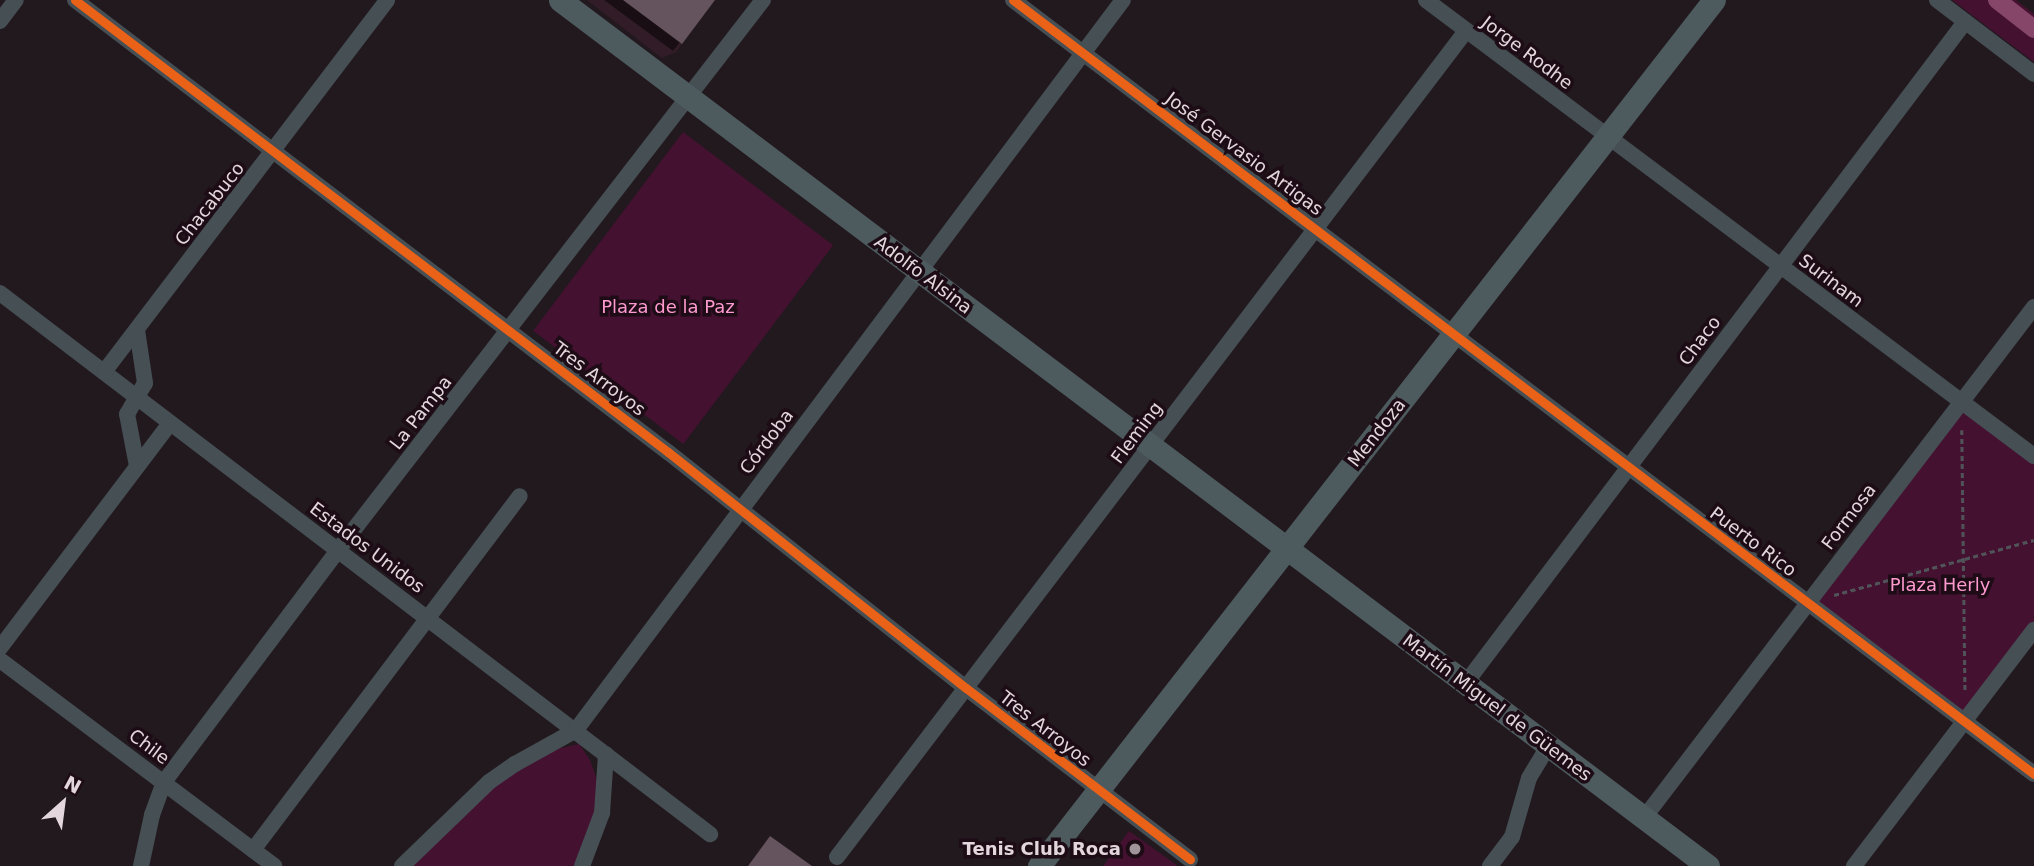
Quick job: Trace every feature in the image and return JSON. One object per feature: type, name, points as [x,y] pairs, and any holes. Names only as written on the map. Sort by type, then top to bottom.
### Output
[{"type":"main road","name":"Adolfo Alsina","points":[[560,0],[1286,549]]},
{"type":"main road","name":"Mendoza","points":[[1039,866],[1714,0]]},
{"type":"main road","name":"Martín Miguel de Güemes","points":[[1286,549],[1708,866]]},
{"type":"street","points":[[0,21],[16,0]]},
{"type":"street","name":"Tres Arroyos","points":[[75,0],[510,331],[741,509],[966,688],[1190,859]]},
{"type":"street","name":"Chacabuco","points":[[104,372],[275,151],[387,0]]},
{"type":"street","name":"La Pampa","points":[[141,866],[152,815],[164,782],[338,550],[510,331],[763,0]]},
{"type":"street","name":"José Gervasio Artigas","points":[[1013,0],[1453,335]]},
{"type":"street","name":"Córdoba","points":[[402,866],[489,782],[514,764],[576,730],[1123,0]]},
{"type":"street","name":"Jorge Rodhe","points":[[1426,0],[1606,137]]},
{"type":"street","points":[[1937,0],[2034,74]]},
{"type":"street","name":"Chaco","points":[[1465,684],[1965,22]]},
{"type":"street","name":"Fleming","points":[[837,857],[1466,31]]},
{"type":"street","name":"Surinam","points":[[1606,137],[2034,456]]},
{"type":"street","name":"Estados Unidos","points":[[0,293],[710,834]]},
{"type":"street","name":"Formosa","points":[[1644,818],[2034,307]]},
{"type":"street","points":[[137,330],[145,383],[127,414],[137,466]]},
{"type":"street","name":"Puerto Rico","points":[[1453,335],[2034,774]]},
{"type":"street","points":[[0,648],[170,422]]},
{"type":"street","points":[[253,850],[520,496]]},
{"type":"street","points":[[1854,866],[2034,629]]},
{"type":"street","name":"Chile","points":[[0,660],[274,866]]},
{"type":"street","points":[[1490,866],[1512,837],[1529,778],[1548,746]]},
{"type":"street","points":[[582,866],[602,813],[606,754]]},
{"type":"path","points":[[1962,402],[1965,722]]},
{"type":"path","points":[[1808,603],[2034,540]]},
{"type":"shaded area","points":[[587,0],[715,0],[676,52],[662,58]]},
{"type":"green space","points":[[1952,0],[2016,0],[2034,14],[2034,62]]},
{"type":"green space","name":"Plaza de la Paz","points":[[683,132],[833,245],[683,444],[533,331]]},
{"type":"green space","name":"Plaza Herly","points":[[1962,402],[2034,456],[2034,630],[1965,722],[1808,603]]},
{"type":"green space","points":[[579,744],[590,760],[598,783],[598,812],[578,866],[408,866],[491,785],[543,752]]},
{"type":"green space","name":"Tenis Club Roca","points":[[1129,831],[1178,866],[1103,866]]},
{"type":"building","points":[[623,0],[715,0],[682,44]]},
{"type":"building","points":[[770,836],[812,866],[748,866]]},
{"type":"waterway","points":[[1997,0],[2034,29]]},
{"type":"cycle path","points":[[75,0],[668,452],[966,688],[1190,859]]},
{"type":"cycle path","points":[[1013,0],[2034,774]]},
{"type":"place","name":"Tenis Club Roca","points":[[1135,849]]}]
